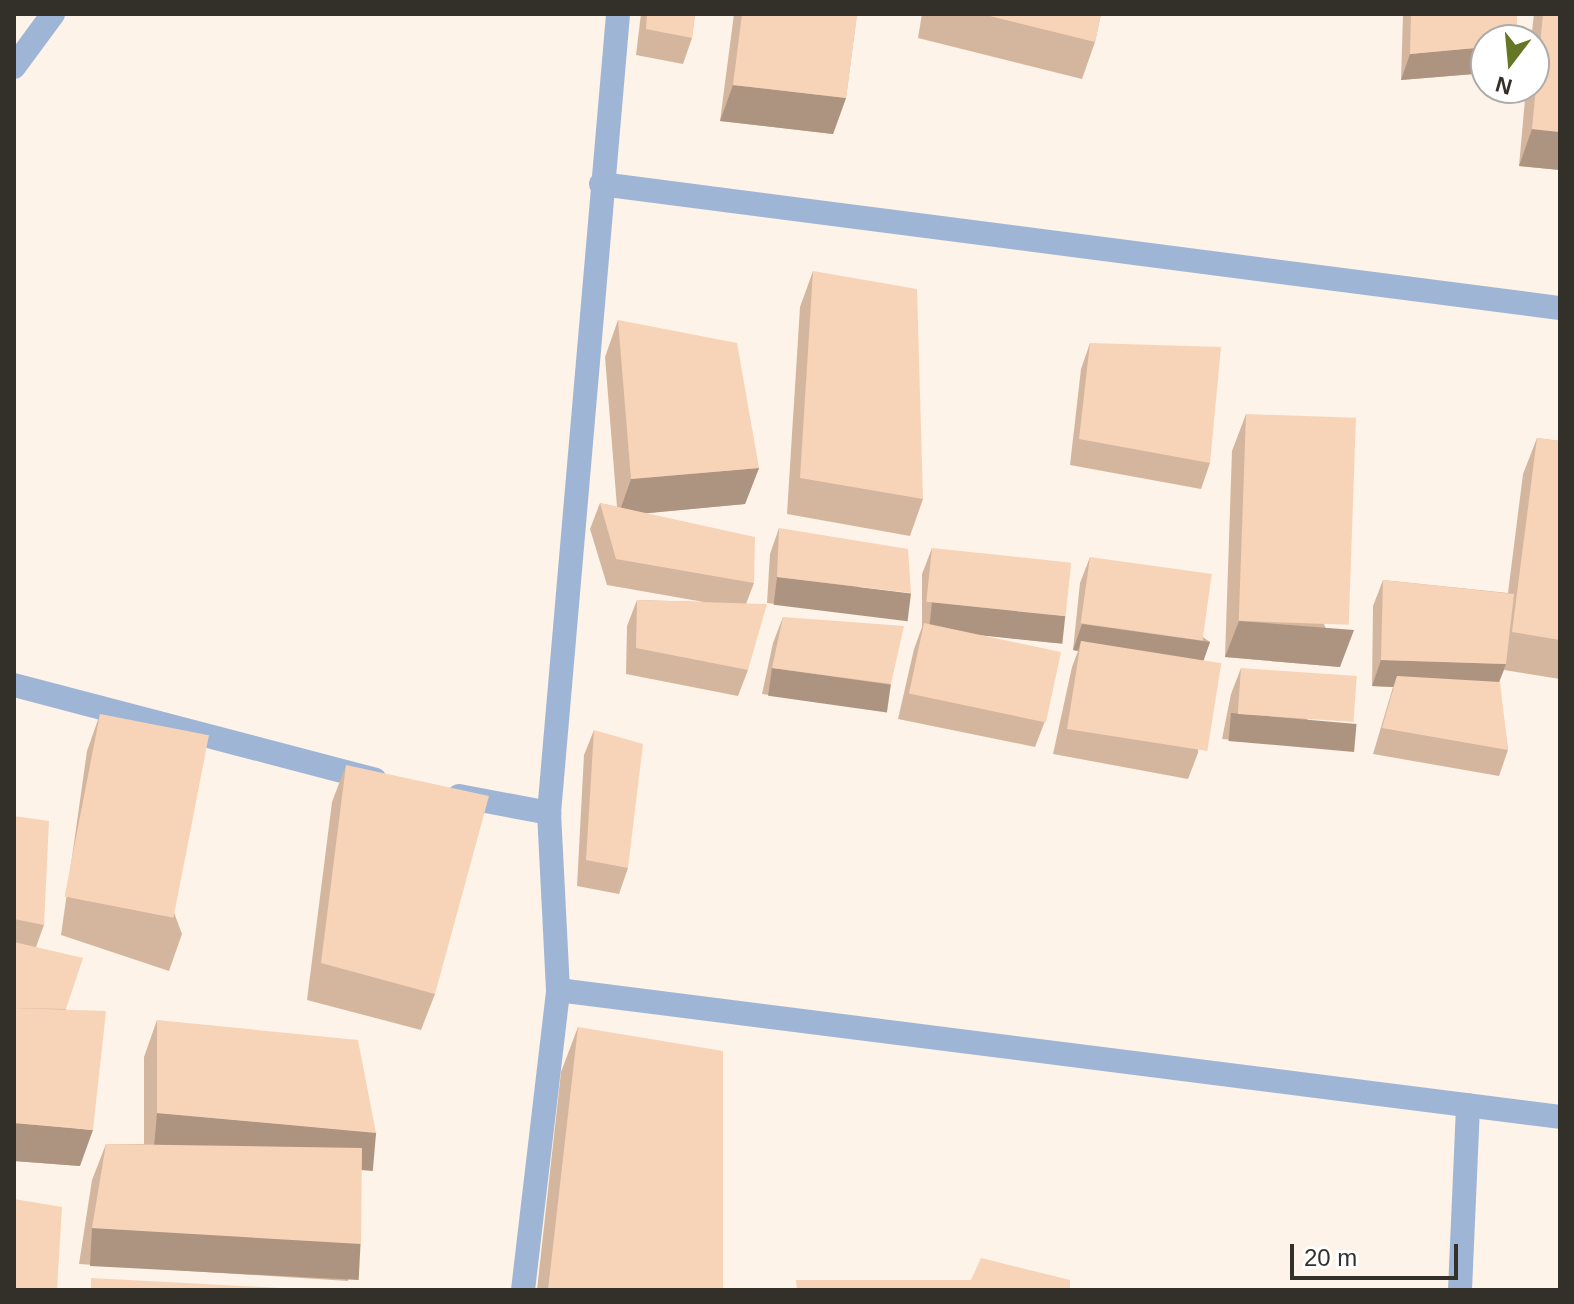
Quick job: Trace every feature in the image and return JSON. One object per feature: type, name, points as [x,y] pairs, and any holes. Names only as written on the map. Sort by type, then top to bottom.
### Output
[{"type":"street","points":[[14,67],[53,14]]},
{"type":"street","points":[[523,1290],[558,990],[549,813],[618,14]]},
{"type":"street","points":[[601,184],[1560,308]]},
{"type":"street","points":[[14,685],[394,783]]},
{"type":"street","points":[[440,792],[549,813]]},
{"type":"street","points":[[558,990],[1560,1117]]},
{"type":"street","points":[[1460,1290],[1468,1105]]},
{"type":"building","points":[[647,14],[695,14],[692,38],[646,29]]},
{"type":"building","points":[[742,14],[857,14],[846,98],[733,85]]},
{"type":"building","points":[[982,14],[1101,14],[1095,42]]},
{"type":"building","points":[[1411,14],[1517,14],[1517,24],[1470,24],[1470,48],[1410,54]]},
{"type":"building","points":[[1543,14],[1560,14],[1560,132],[1532,129],[1534,104],[1550,104],[1550,24],[1542,24]]},
{"type":"building","points":[[813,271],[917,289],[923,499],[800,478]]},
{"type":"building","points":[[618,320],[737,343],[759,468],[631,479]]},
{"type":"building","points":[[1090,343],[1221,347],[1210,463],[1079,439]]},
{"type":"building","points":[[1246,414],[1356,418],[1349,625],[1239,621]]},
{"type":"building","points":[[1537,438],[1560,441],[1560,640],[1512,632]]},
{"type":"building","points":[[600,503],[755,537],[754,583],[616,559]]},
{"type":"building","points":[[779,528],[908,549],[911,593],[777,577]]},
{"type":"building","points":[[932,548],[1071,563],[1066,616],[926,602]]},
{"type":"building","points":[[1090,557],[1212,574],[1202,640],[1081,623]]},
{"type":"building","points":[[1383,580],[1514,594],[1506,664],[1381,660]]},
{"type":"building","points":[[637,600],[767,604],[748,670],[636,648]]},
{"type":"building","points":[[783,617],[904,626],[891,684],[772,668]]},
{"type":"building","points":[[924,623],[1061,652],[1046,723],[909,693]]},
{"type":"building","points":[[1081,641],[1221,663],[1207,751],[1067,729]]},
{"type":"building","points":[[1241,668],[1357,676],[1354,722],[1238,714]]},
{"type":"building","points":[[1397,676],[1500,682],[1508,750],[1382,728]]},
{"type":"building","points":[[100,714],[209,735],[173,918],[65,897]]},
{"type":"building","points":[[594,730],[643,744],[628,868],[586,860]]},
{"type":"building","points":[[346,765],[489,796],[435,994],[321,963]]},
{"type":"building","points":[[14,816],[49,821],[44,925],[14,919]]},
{"type":"building","points":[[14,942],[83,958],[66,1009],[14,1008]]},
{"type":"building","points":[[14,1008],[106,1011],[93,1130],[14,1123]]},
{"type":"building","points":[[157,1020],[358,1040],[376,1133],[157,1113]]},
{"type":"building","points":[[578,1027],[723,1051],[723,1290],[548,1290]]},
{"type":"building","points":[[106,1144],[362,1148],[361,1244],[92,1228]]},
{"type":"building","points":[[14,1199],[62,1207],[57,1290],[14,1290]]},
{"type":"building","points":[[981,1258],[1070,1280],[1070,1290],[797,1290],[796,1280],[971,1280]]},
{"type":"building","points":[[91,1278],[318,1290],[91,1290]]}]
